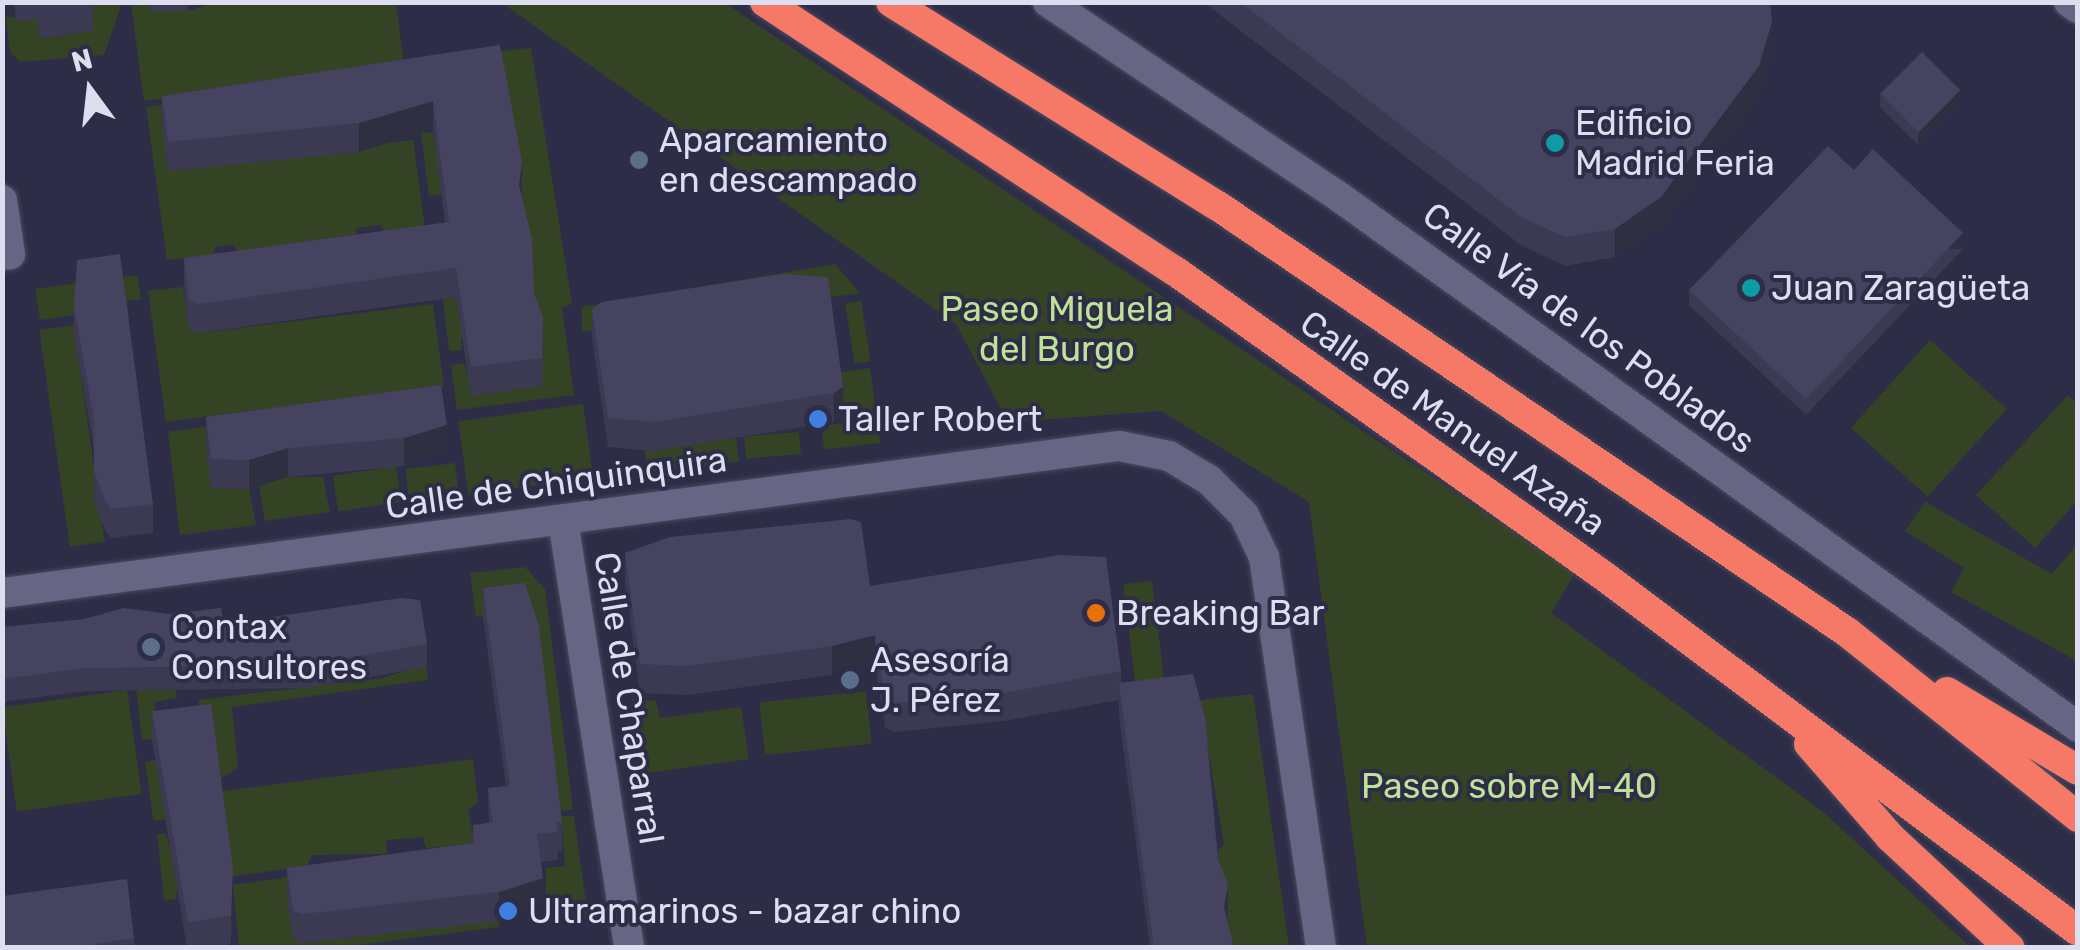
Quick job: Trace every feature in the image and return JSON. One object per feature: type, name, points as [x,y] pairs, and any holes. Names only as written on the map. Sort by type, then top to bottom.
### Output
[{"type":"highway","name":"Calle de Manuel Azaña","points":[[766,2],[1175,271],[1771,700],[2078,931]]},
{"type":"highway","name":"Calle de Manuel Azaña","points":[[891,2],[1218,206],[1848,632],[2078,816]]},
{"type":"highway","points":[[1848,632],[2078,770]]},
{"type":"highway","points":[[1771,700],[1890,838],[2010,948]]},
{"type":"street","name":"Calle Vía de los Poblados","points":[[1048,2],[1338,196],[2078,726]]},
{"type":"street","points":[[2069,2],[2078,8]]},
{"type":"street","points":[[2,200],[6,254]]},
{"type":"street","name":"Calle de Chiquinquira","points":[[2,593],[1120,446],[1168,456],[1208,480],[1244,515],[1264,557],[1321,948]]},
{"type":"street","name":"Calle de Chaparral","points":[[563,520],[628,948]]},
{"type":"green space","points":[[216,2],[396,3],[404,66],[144,101],[131,3],[188,11]]},
{"type":"green space","points":[[92,3],[122,3],[104,55],[21,62],[10,52],[6,17],[37,18],[41,38],[92,31]]},
{"type":"green space","points":[[502,3],[725,3],[1575,573],[1551,613],[1822,811],[1970,947],[1367,947],[1309,502],[1161,411],[1008,422],[956,324]]},
{"type":"green space","points":[[531,48],[572,304],[562,307],[574,395],[457,410],[451,365],[464,363],[467,374],[541,386],[411,60]]},
{"type":"green space","points":[[178,103],[178,170],[413,140],[425,228],[383,232],[381,225],[356,228],[357,237],[237,252],[234,245],[214,247],[214,255],[167,260],[146,107]]},
{"type":"green space","points":[[433,132],[443,194],[429,196],[421,133]]},
{"type":"green space","points":[[835,264],[860,293],[582,332],[582,307]]},
{"type":"green space","points":[[137,275],[141,300],[127,300],[129,320],[78,297],[74,315],[40,320],[35,289]]},
{"type":"green space","points":[[183,287],[189,328],[199,333],[433,304],[444,386],[166,422],[148,291]]},
{"type":"green space","points":[[442,292],[474,295],[479,335],[461,338],[462,350],[449,351]]},
{"type":"green space","points":[[861,301],[871,361],[855,364],[845,304]]},
{"type":"green space","points":[[74,325],[104,542],[70,547],[39,330]]},
{"type":"green space","points":[[1930,340],[2007,409],[1928,497],[1851,428]]},
{"type":"green space","points":[[870,368],[876,410],[845,414],[839,372]]},
{"type":"green space","points":[[2068,395],[2077,404],[2077,501],[2035,548],[1976,495]]},
{"type":"green space","points":[[583,404],[593,477],[469,495],[458,422]]},
{"type":"green space","points":[[877,419],[880,443],[824,450],[821,426]]},
{"type":"green space","points":[[219,425],[211,488],[249,489],[256,525],[180,535],[168,432]]},
{"type":"green space","points":[[799,432],[801,454],[746,459],[744,437]]},
{"type":"green space","points":[[736,438],[739,462],[648,473],[645,449]]},
{"type":"green space","points":[[455,463],[459,495],[409,501],[405,469]]},
{"type":"green space","points":[[396,466],[402,502],[338,512],[333,476]]},
{"type":"green space","points":[[288,477],[323,477],[330,512],[265,521],[259,486]]},
{"type":"green space","points":[[1925,502],[2052,574],[2077,545],[2077,661],[1951,592],[1964,568],[1905,531]]},
{"type":"green space","points":[[525,567],[545,589],[573,809],[560,811],[524,612],[476,617],[470,573]]},
{"type":"green space","points":[[1152,581],[1165,689],[1136,693],[1123,585]]},
{"type":"green space","points":[[426,664],[428,680],[232,707],[238,768],[213,783],[211,738],[198,700],[383,678]]},
{"type":"green space","points":[[174,675],[177,698],[155,702],[153,739],[142,740],[136,688]]},
{"type":"green space","points":[[127,690],[142,794],[17,812],[2,708]]},
{"type":"green space","points":[[866,691],[872,744],[765,755],[760,702]]},
{"type":"green space","points":[[1253,694],[1289,947],[1225,947],[1213,856],[1224,845],[1200,700]]},
{"type":"green space","points":[[632,699],[656,701],[660,718],[741,707],[749,759],[647,773]]},
{"type":"green space","points":[[473,759],[478,802],[468,810],[475,844],[426,848],[423,837],[386,840],[387,854],[312,855],[307,866],[228,877],[216,792]]},
{"type":"green space","points":[[157,760],[165,819],[153,821],[145,762]]},
{"type":"green space","points":[[561,816],[574,816],[588,917],[546,922],[546,868],[565,866]]},
{"type":"green space","points":[[157,834],[166,834],[171,851],[179,879],[176,899],[164,900]]},
{"type":"green space","points":[[316,873],[304,943],[455,923],[499,921],[499,927],[343,947],[239,947],[233,885]]},
{"type":"building","name":"Edificio Madrid Feria","points":[[1240,2],[1770,2],[1772,22],[1759,66],[1661,197],[1615,229],[1565,237],[1521,217]]},
{"type":"building","points":[[500,45],[522,161],[519,185],[532,239],[534,294],[543,317],[542,358],[471,367],[456,268],[199,304],[189,300],[184,258],[449,222],[433,101],[359,123],[168,142],[162,96]]},
{"type":"building","points":[[1922,52],[1960,90],[1918,132],[1880,94]]},
{"type":"building","name":"Juan Zaragüeta","points":[[1828,146],[1854,170],[1873,149],[1963,233],[1806,399],[1689,290]]},
{"type":"building","points":[[120,254],[153,504],[111,509],[94,471],[94,420],[74,305],[77,260]]},
{"type":"building","points":[[783,274],[828,277],[843,387],[834,393],[654,422],[608,418],[592,309],[602,302]]},
{"type":"building","points":[[441,385],[447,425],[404,438],[288,448],[249,460],[211,459],[206,417]]},
{"type":"building","points":[[851,519],[861,522],[870,586],[1060,555],[1106,557],[1121,671],[1004,693],[895,703],[885,700],[875,635],[832,646],[687,666],[640,664],[625,553],[670,537]]},
{"type":"building","points":[[525,583],[539,627],[562,822],[556,823],[558,832],[537,834],[543,878],[499,892],[303,914],[293,911],[287,868],[474,843],[473,825],[493,822],[488,788],[510,786],[483,588]]},
{"type":"building","points":[[401,598],[420,600],[427,644],[308,665],[86,668],[2,679],[2,627],[84,619],[124,608],[169,614],[221,608],[223,620],[259,619]]},
{"type":"building","points":[[1193,674],[1205,717],[1218,859],[1228,885],[1224,907],[1234,948],[1154,948],[1119,683]]},
{"type":"building","points":[[211,704],[233,869],[231,916],[188,922],[152,711]]},
{"type":"building","points":[[127,879],[134,938],[70,948],[2,948],[2,896]]},
{"type":"place","name":"Edificio Madrid Feria","points":[[1555,143]]},
{"type":"place","name":"Aparcamiento en descampado","points":[[639,160]]},
{"type":"place","name":"Juan Zaragüeta","points":[[1751,288]]},
{"type":"place","name":"Taller Robert","points":[[818,419]]},
{"type":"place","name":"Breaking Bar","points":[[1096,613]]},
{"type":"place","name":"Contax Consultores","points":[[151,647]]},
{"type":"place","name":"Asesoría J. Pérez","points":[[850,680]]},
{"type":"place","name":"Ultramarinos - bazar chino","points":[[508,911]]},
{"type":"park label","name":"Paseo Miguela del Burgo","points":[[1057,329]]},
{"type":"park label","name":"Paseo sobre M-40","points":[[1509,786]]}]
